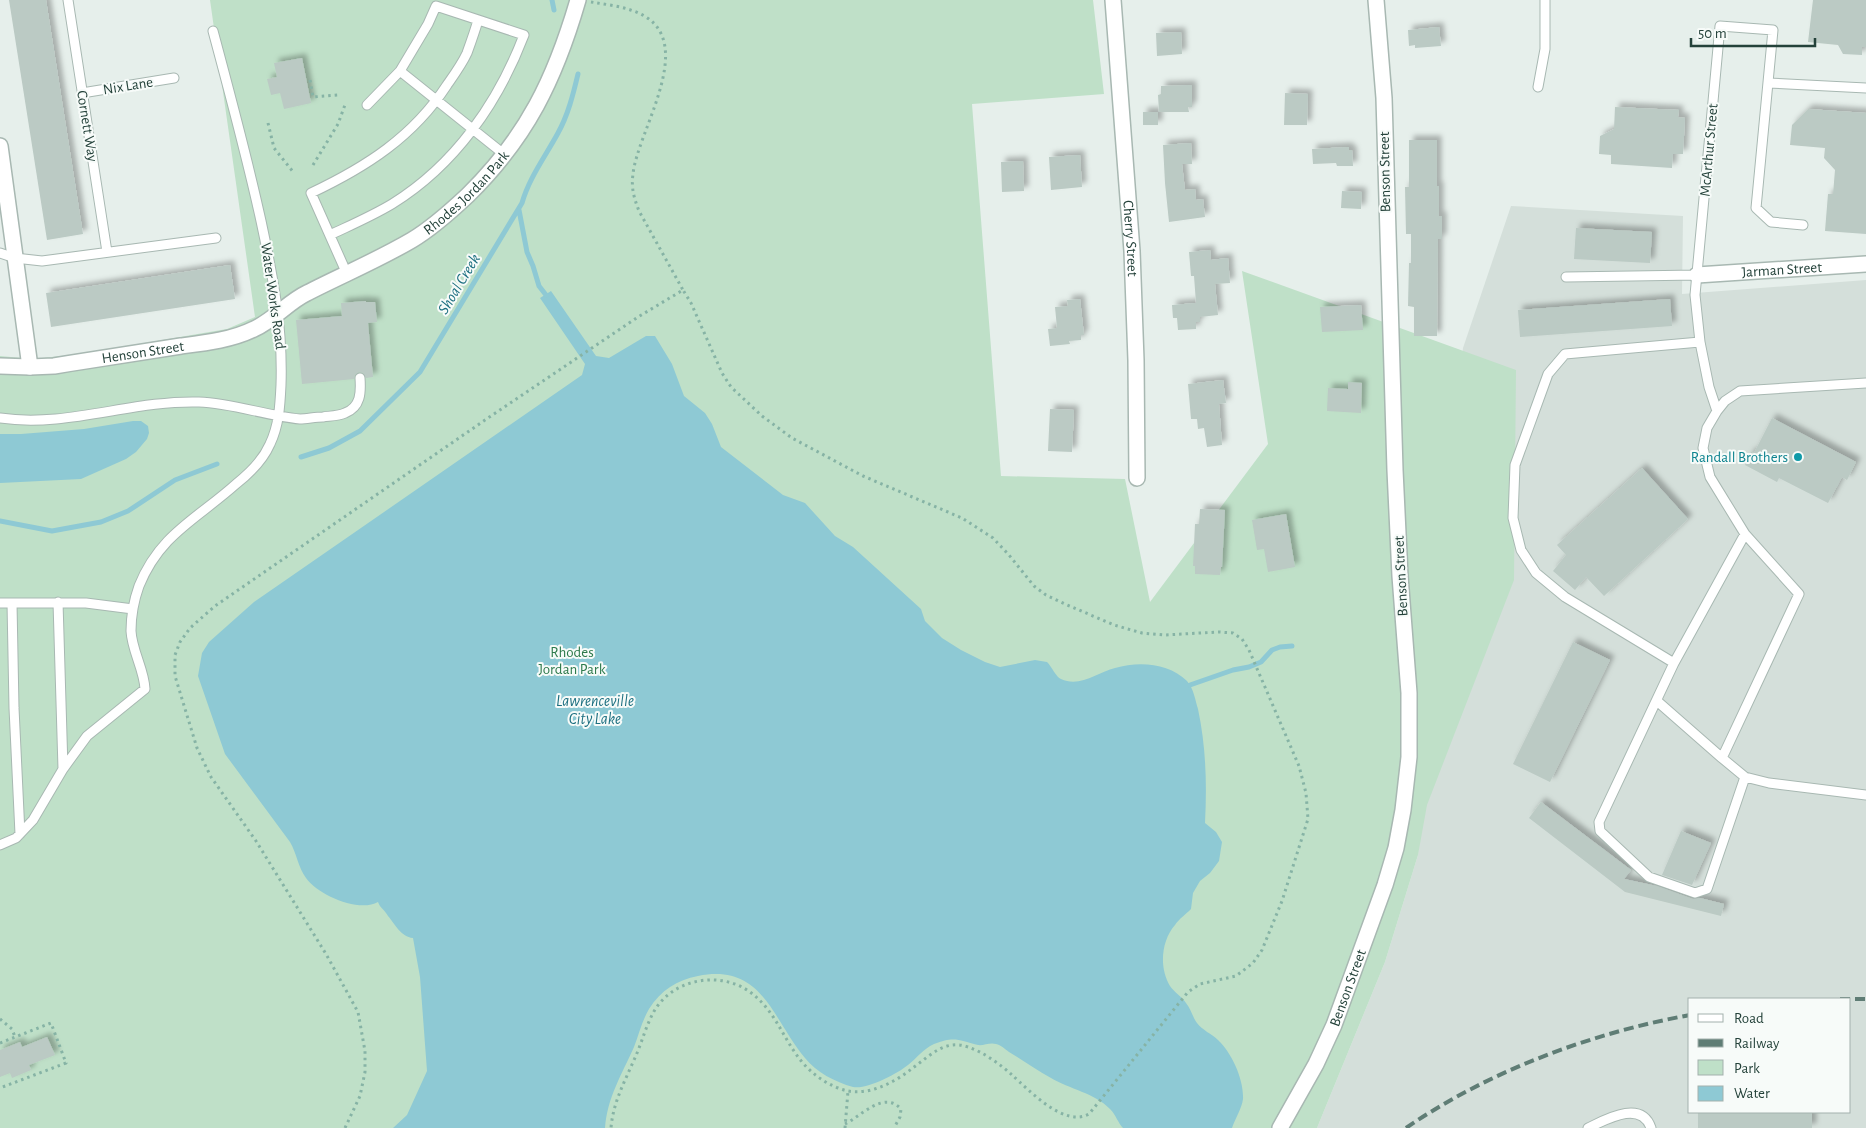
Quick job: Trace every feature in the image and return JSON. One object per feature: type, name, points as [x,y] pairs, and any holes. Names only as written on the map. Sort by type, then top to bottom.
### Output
[{"type":"street","name":"Cherry Street","points":[[1113,0],[1132,251],[1136,360],[1137,478]]},
{"type":"street","name":"Benson Street","points":[[1280,1128],[1316,1064],[1334,1025],[1385,885],[1396,848],[1409,757],[1409,694],[1400,576],[1396,480],[1384,98],[1376,0]]},
{"type":"street","name":"Rhodes Jordan Park","points":[[278,314],[305,294],[381,258],[414,239],[443,217],[487,176],[505,155],[527,123],[546,90],[584,1]]},
{"type":"street","points":[[0,146],[30,367]]},
{"type":"street","name":"Jarman Street","points":[[1697,275],[1866,264]]},
{"type":"street","name":"Henson Street","points":[[0,366],[30,367],[62,364],[211,342],[254,329],[278,314]]},
{"type":"lane","name":"Cornett Way","points":[[68,0],[107,252]]},
{"type":"lane","points":[[1538,87],[1546,49],[1545,0]]},
{"type":"lane","points":[[330,234],[392,204],[442,164],[474,129],[508,74],[524,35],[436,6],[428,24],[400,71],[367,105]]},
{"type":"lane","points":[[347,274],[311,193],[335,182],[382,153],[420,119],[438,100],[466,54],[478,20]]},
{"type":"lane","name":"McArthur Street","points":[[1717,411],[1709,387],[1700,342],[1695,296],[1720,26],[1773,30],[1768,83]]},
{"type":"lane","name":"Water Works Road","points":[[63,769],[87,736],[145,689],[145,681],[132,642],[131,631],[133,609],[144,574],[155,554],[176,532],[228,492],[254,468],[265,454],[280,416],[282,337],[270,262],[246,150],[213,31]]},
{"type":"lane","points":[[400,71],[505,155]]},
{"type":"lane","name":"Nix Lane","points":[[82,93],[174,78]]},
{"type":"lane","points":[[1803,225],[1771,222],[1756,208],[1768,83],[1866,88]]},
{"type":"lane","points":[[0,253],[15,258],[42,261],[216,238]]},
{"type":"lane","points":[[1566,277],[1697,275]]},
{"type":"lane","points":[[1674,663],[1565,597],[1536,573],[1520,550],[1513,518],[1516,465],[1548,374],[1565,354],[1700,342]]},
{"type":"lane","points":[[0,418],[26,421],[69,418],[178,402],[223,405],[302,419],[348,412],[357,404],[360,398],[360,378]]},
{"type":"lane","points":[[1722,758],[1799,594],[1745,534],[1710,477],[1702,448],[1707,428],[1725,400],[1740,391],[1866,383]]},
{"type":"lane","points":[[1745,534],[1674,663],[1599,822],[1600,831],[1649,877],[1695,893],[1707,889],[1745,777]]},
{"type":"lane","points":[[0,845],[12,841],[33,820],[63,769],[58,602]]},
{"type":"lane","points":[[0,603],[86,603],[133,609]]},
{"type":"lane","points":[[12,603],[14,708],[20,834]]},
{"type":"lane","points":[[1656,701],[1745,777],[1769,783],[1866,795]]},
{"type":"lane","points":[[1588,1128],[1628,1113],[1640,1115],[1649,1123],[1650,1128]]},
{"type":"path","points":[[584,1],[638,13],[653,23],[663,38],[665,58],[662,79],[652,118],[634,167],[632,186],[634,199],[691,303],[722,373],[731,387],[762,416],[792,438],[864,476],[949,512],[993,538],[1010,555],[1034,586],[1046,595],[1114,625],[1142,633],[1164,635],[1219,632],[1233,633],[1242,639],[1249,650],[1299,766],[1306,793],[1308,819],[1282,901],[1262,950],[1253,963],[1236,976],[1200,984],[1188,992],[1089,1114],[1083,1118],[1073,1120],[1060,1116],[1044,1105],[1004,1069],[973,1049],[962,1045],[938,1049],[908,1072],[881,1087],[862,1092],[848,1091],[825,1082],[807,1068],[793,1052],[767,1010],[749,992],[725,980],[705,980],[678,988],[657,1007],[617,1099],[611,1128]]},
{"type":"path","points":[[310,80],[313,97],[338,95]]},
{"type":"path","points":[[313,165],[338,124],[346,102]]},
{"type":"path","points":[[268,123],[274,148],[294,173]]},
{"type":"path","points":[[345,1128],[360,1096],[365,1072],[365,1051],[358,1012],[326,954],[256,841],[216,785],[204,763],[197,748],[175,676],[174,664],[178,647],[183,635],[215,606],[638,316],[683,290]]},
{"type":"path","points":[[0,1020],[12,1029],[15,1037]]},
{"type":"path","points":[[0,1042],[51,1023],[66,1063],[0,1088]]},
{"type":"path","points":[[845,1126],[848,1091]]},
{"type":"path","points":[[845,1126],[874,1105],[886,1103],[896,1105],[901,1109],[900,1117],[894,1128]]},
{"type":"shaded area","points":[[1511,206],[1683,216],[1682,294],[1866,280],[1866,1128],[1317,1128],[1385,962],[1418,855],[1431,665],[1463,348]]},
{"type":"green space","name":"Rhodes Jordan Park","points":[[210,0],[1093,0],[1104,94],[972,104],[1001,476],[1125,479],[1150,602],[1268,444],[1242,271],[1516,370],[1514,580],[1427,805],[1418,855],[1385,962],[1317,1128],[0,1128],[0,356],[33,359],[80,354],[227,329],[255,317]]},
{"type":"water","name":"Lawrenceville City Lake","points":[[551,291],[596,356],[609,358],[646,336],[655,336],[672,364],[684,396],[705,413],[712,424],[721,447],[783,495],[805,503],[835,536],[853,547],[921,609],[925,621],[942,638],[961,650],[1000,667],[1035,660],[1047,662],[1059,678],[1075,682],[1124,666],[1144,664],[1172,670],[1187,681],[1195,698],[1203,737],[1206,780],[1205,823],[1216,832],[1222,842],[1219,861],[1210,873],[1200,881],[1193,893],[1191,909],[1170,931],[1164,947],[1163,963],[1166,979],[1170,986],[1186,1003],[1199,1025],[1223,1045],[1236,1067],[1243,1099],[1232,1128],[1123,1128],[1110,1109],[1097,1099],[1058,1082],[1001,1046],[994,1044],[978,1045],[961,1040],[947,1040],[934,1044],[897,1073],[873,1084],[853,1087],[826,1076],[809,1063],[774,1011],[752,986],[738,978],[720,974],[698,976],[683,980],[664,991],[654,1002],[644,1018],[634,1047],[612,1096],[605,1128],[393,1128],[407,1115],[427,1071],[420,977],[413,938],[399,930],[378,902],[370,905],[350,904],[329,896],[306,878],[290,842],[225,754],[198,676],[202,653],[209,642],[254,602],[582,375],[585,364],[540,298]]},
{"type":"water","points":[[141,421],[148,426],[149,433],[147,439],[136,452],[126,459],[81,479],[0,483],[0,434],[84,429]]},
{"type":"building","points":[[9,0],[46,0],[83,234],[47,240]]},
{"type":"building","points":[[1813,0],[1866,0],[1866,47],[1862,47],[1862,55],[1843,54],[1838,45],[1808,42]]},
{"type":"building","points":[[1439,27],[1441,46],[1415,48],[1415,45],[1409,46],[1408,30]]},
{"type":"building","points":[[1181,32],[1182,54],[1157,56],[1156,33]]},
{"type":"building","points":[[302,58],[311,103],[284,109],[280,93],[271,95],[267,79],[277,77],[274,63]]},
{"type":"building","points":[[1192,85],[1192,107],[1188,107],[1189,112],[1159,112],[1158,95],[1161,94],[1161,86]]},
{"type":"building","points":[[1285,93],[1308,94],[1307,125],[1284,125]]},
{"type":"building","points":[[1615,107],[1679,110],[1678,117],[1685,118],[1683,154],[1673,154],[1672,168],[1611,164],[1611,155],[1599,154],[1600,136],[1614,129]]},
{"type":"building","points":[[1808,109],[1866,113],[1866,234],[1825,231],[1828,194],[1833,194],[1835,170],[1824,158],[1825,148],[1790,145],[1792,125]]},
{"type":"building","points":[[1143,112],[1158,112],[1158,125],[1143,125]]},
{"type":"building","points":[[1409,140],[1437,140],[1437,186],[1439,186],[1439,216],[1442,216],[1442,239],[1438,239],[1437,336],[1414,336],[1414,307],[1408,306],[1411,234],[1406,234],[1405,187],[1409,187]]},
{"type":"building","points":[[1191,143],[1192,164],[1182,164],[1185,190],[1195,189],[1196,200],[1203,199],[1205,217],[1169,222],[1163,145]]},
{"type":"building","points":[[1349,147],[1349,150],[1352,150],[1353,166],[1337,166],[1336,163],[1313,164],[1312,149]]},
{"type":"building","points":[[1080,155],[1082,187],[1051,190],[1049,157]]},
{"type":"building","points":[[1023,161],[1024,191],[1002,192],[1001,162]]},
{"type":"building","points":[[1342,191],[1362,192],[1361,209],[1341,208]]},
{"type":"building","points":[[1576,228],[1652,232],[1650,263],[1574,259]]},
{"type":"building","points":[[1210,250],[1211,260],[1228,258],[1230,283],[1215,284],[1218,315],[1200,317],[1200,322],[1196,322],[1196,329],[1178,330],[1177,318],[1173,318],[1172,305],[1196,303],[1194,276],[1191,276],[1189,252]]},
{"type":"building","points":[[230,265],[235,299],[51,327],[46,293]]},
{"type":"building","points":[[1080,299],[1084,335],[1081,335],[1081,340],[1069,341],[1070,344],[1050,346],[1048,329],[1057,328],[1055,307],[1068,306],[1067,300]]},
{"type":"building","points":[[1670,299],[1672,326],[1520,337],[1518,310]]},
{"type":"building","points":[[375,302],[377,322],[368,323],[373,377],[366,378],[363,373],[359,372],[355,375],[354,379],[302,384],[296,320],[342,316],[341,303]]},
{"type":"building","points":[[1361,305],[1363,330],[1322,332],[1320,307]]},
{"type":"building","points":[[1223,380],[1226,403],[1219,404],[1222,445],[1207,447],[1204,428],[1198,429],[1197,419],[1191,419],[1188,384]]},
{"type":"building","points":[[1348,382],[1362,383],[1361,413],[1327,411],[1328,388],[1348,389]]},
{"type":"building","points":[[1050,409],[1074,410],[1072,452],[1048,451]]},
{"type":"building","name":"Randall Brothers","points":[[1772,418],[1856,462],[1847,480],[1842,477],[1828,503],[1779,478],[1777,482],[1745,465],[1751,452],[1754,453]]},
{"type":"building","points":[[1642,468],[1688,519],[1604,596],[1586,577],[1575,590],[1553,571],[1566,555],[1557,545]]},
{"type":"building","points":[[1200,509],[1225,510],[1220,575],[1195,574],[1195,566],[1193,566],[1195,524],[1199,524]]},
{"type":"building","points":[[1286,514],[1295,567],[1268,572],[1264,549],[1257,550],[1252,520]]},
{"type":"building","points":[[1573,642],[1610,660],[1550,782],[1513,764]]},
{"type":"building","points":[[1541,802],[1631,870],[1624,879],[1657,886],[1693,899],[1700,898],[1724,904],[1721,916],[1625,892],[1529,818]]},
{"type":"building","points":[[1681,831],[1711,843],[1692,885],[1662,875]]},
{"type":"building","points":[[47,1037],[55,1055],[29,1065],[31,1070],[12,1078],[10,1073],[0,1077],[0,1050],[20,1042],[22,1047]]},
{"type":"building","points":[[1698,1113],[1812,1113],[1812,1128],[1698,1128]]},
{"type":"waterway","name":"Shoal Creek","points":[[552,0],[554,10]]},
{"type":"waterway","name":"Shoal Creek","points":[[301,457],[329,448],[360,431],[420,372],[522,203],[533,176],[565,119],[578,74]]},
{"type":"waterway","points":[[519,210],[527,252],[539,286],[546,295]]},
{"type":"waterway","name":"Shoal Creek","points":[[0,521],[52,531],[101,522],[128,511],[175,480],[217,464]]},
{"type":"waterway","points":[[1190,685],[1233,670],[1249,667],[1261,662],[1272,650],[1292,646]]},
{"type":"railway","points":[[1851,999],[1866,999]]},
{"type":"railway","points":[[1406,1128],[1471,1089],[1542,1057],[1616,1032],[1688,1015]]},
{"type":"place","name":"Randall Brothers","points":[[1798,457]]}]
